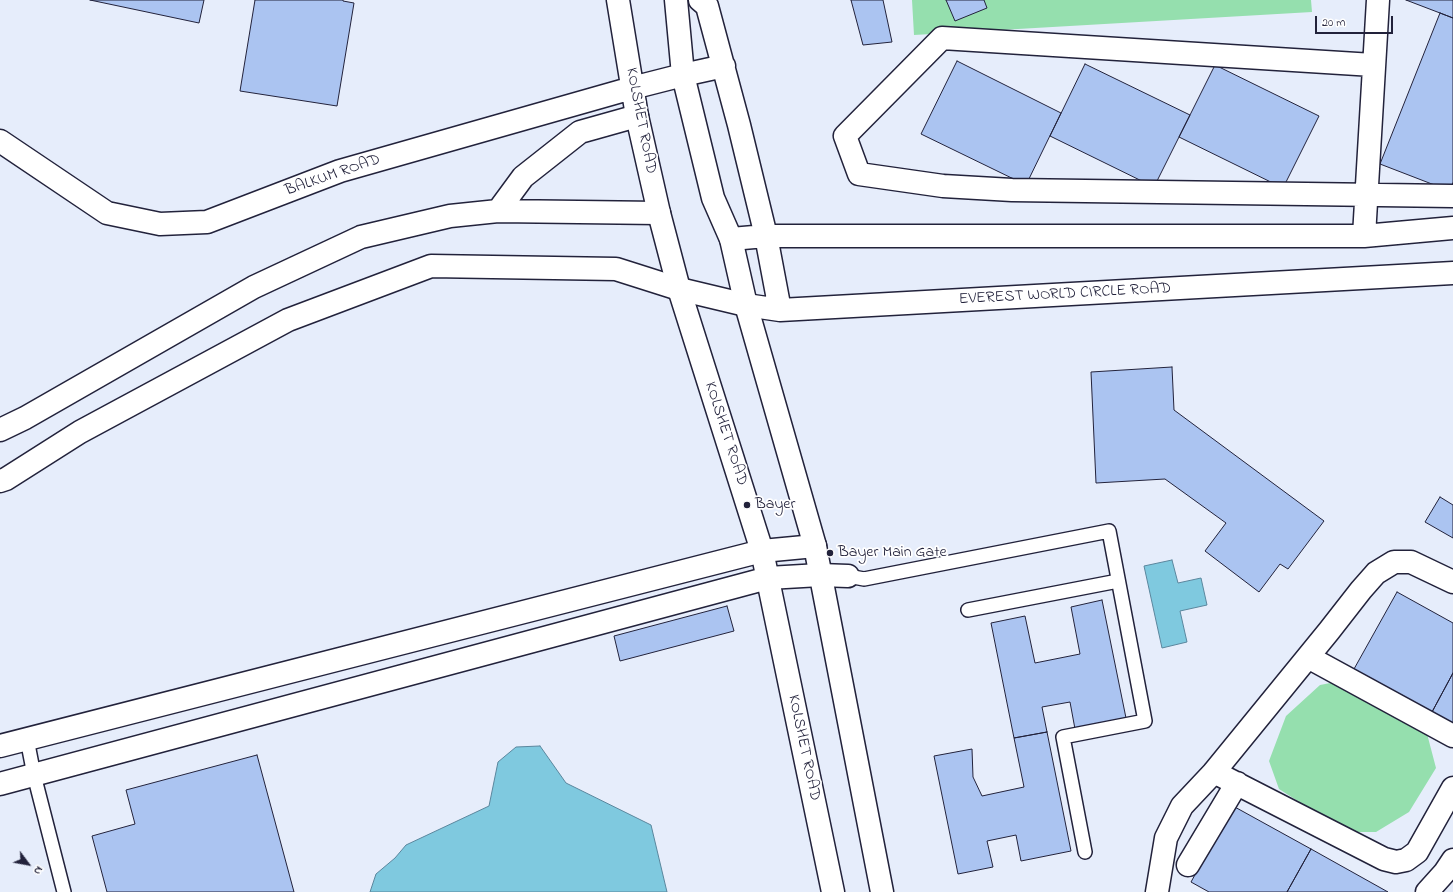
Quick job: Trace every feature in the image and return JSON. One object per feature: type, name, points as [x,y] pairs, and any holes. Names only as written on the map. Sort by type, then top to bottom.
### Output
[{"type":"street","name":"KOLSHET ROAD","points":[[618,0],[637,116],[659,213],[679,289],[762,551],[833,892]]},
{"type":"street","points":[[676,0],[683,75],[714,198],[731,239],[746,305],[815,546],[882,892]]},
{"type":"street","points":[[700,0],[707,6],[724,66],[766,236],[780,310]]},
{"type":"street","points":[[1364,236],[1373,64],[1378,0]]},
{"type":"street","points":[[1373,64],[942,38],[845,136],[859,174],[943,186],[1012,190],[1453,196]]},
{"type":"street","name":"BALKUM ROAD","points":[[0,141],[107,213],[160,224],[207,222],[340,171],[632,88],[724,66]]},
{"type":"street","points":[[498,211],[523,177],[580,132],[637,116]]},
{"type":"street","points":[[0,430],[25,418],[254,287],[361,237],[450,216],[498,211],[659,213]]},
{"type":"street","points":[[731,239],[766,236],[1364,236],[1453,228]]},
{"type":"street","name":"EVEREST WORLD CIRCLE ROAD","points":[[0,481],[6,479],[80,432],[288,320],[431,266],[616,269],[679,289],[746,305],[780,310],[1453,273]]},
{"type":"street","points":[[0,746],[762,551],[815,546]]},
{"type":"street","points":[[1157,892],[1166,838],[1182,806],[1214,772],[1376,573],[1394,562],[1411,562],[1453,582]]},
{"type":"street","points":[[0,784],[768,578],[820,575],[848,576]]},
{"type":"street","points":[[644,582],[648,610]]},
{"type":"street","points":[[1308,657],[1453,736]]},
{"type":"street","points":[[1214,772],[1384,859],[1396,862],[1406,860],[1417,852],[1453,788]]},
{"type":"street","points":[[1188,865],[1237,784]]},
{"type":"street","points":[[1427,892],[1445,872],[1453,860]]},
{"type":"lane","points":[[848,576],[864,579],[1109,532],[1145,721],[1063,737],[1085,852]]},
{"type":"lane","points":[[968,610],[1118,581]]},
{"type":"lane","points":[[27,739],[34,775],[64,892]]},
{"type":"green space","points":[[912,0],[1311,0],[1312,12],[914,35]]},
{"type":"green space","points":[[1351,679],[1425,726],[1436,768],[1409,812],[1376,832],[1346,832],[1279,789],[1269,761],[1286,716],[1320,685]]},
{"type":"water","points":[[1172,560],[1178,583],[1201,578],[1207,605],[1180,611],[1187,642],[1162,648],[1144,566]]},
{"type":"water","points":[[540,746],[566,783],[651,825],[667,892],[370,892],[376,874],[395,858],[406,845],[489,806],[498,762],[516,747]]},
{"type":"building","points":[[90,0],[204,0],[199,23]]},
{"type":"building","points":[[255,0],[343,0],[354,3],[337,106],[240,91]]},
{"type":"building","points":[[851,0],[883,0],[892,42],[863,45]]},
{"type":"building","points":[[946,0],[984,0],[987,8],[955,21]]},
{"type":"building","points":[[1406,0],[1453,0],[1453,18],[1440,13]]},
{"type":"building","points":[[1440,13],[1453,18],[1453,182],[1450,191],[1380,164]]},
{"type":"building","points":[[957,61],[1061,113],[1026,185],[921,134]]},
{"type":"building","points":[[1085,64],[1190,115],[1154,187],[1050,136]]},
{"type":"building","points":[[1215,65],[1319,116],[1283,188],[1179,137]]},
{"type":"building","points":[[1172,367],[1174,410],[1324,521],[1288,569],[1280,564],[1259,592],[1205,551],[1226,523],[1165,479],[1096,483],[1091,372]]},
{"type":"building","points":[[1440,497],[1453,505],[1453,538],[1425,522]]},
{"type":"building","points":[[1397,592],[1453,623],[1453,673],[1432,712],[1354,669]]},
{"type":"building","points":[[1102,600],[1126,718],[1075,729],[1070,702],[1042,707],[1047,732],[1014,738],[991,623],[1025,616],[1035,663],[1080,654],[1071,607]]},
{"type":"building","points":[[727,606],[734,631],[620,661],[614,636]]},
{"type":"building","points":[[1453,673],[1453,723],[1432,712]]},
{"type":"building","points":[[1047,732],[1071,851],[1021,861],[1016,835],[987,841],[993,867],[958,874],[934,756],[972,749],[973,777],[982,796],[1024,787],[1014,738]]},
{"type":"building","points":[[257,755],[294,892],[107,892],[92,836],[135,824],[126,790]]},
{"type":"building","points":[[1233,806],[1311,849],[1287,892],[1209,892],[1191,882]]},
{"type":"building","points":[[1311,849],[1388,892],[1287,892]]},
{"type":"place","name":"Bayer","points":[[747,505]]},
{"type":"place","name":"Bayer Main Gate","points":[[830,553]]}]
